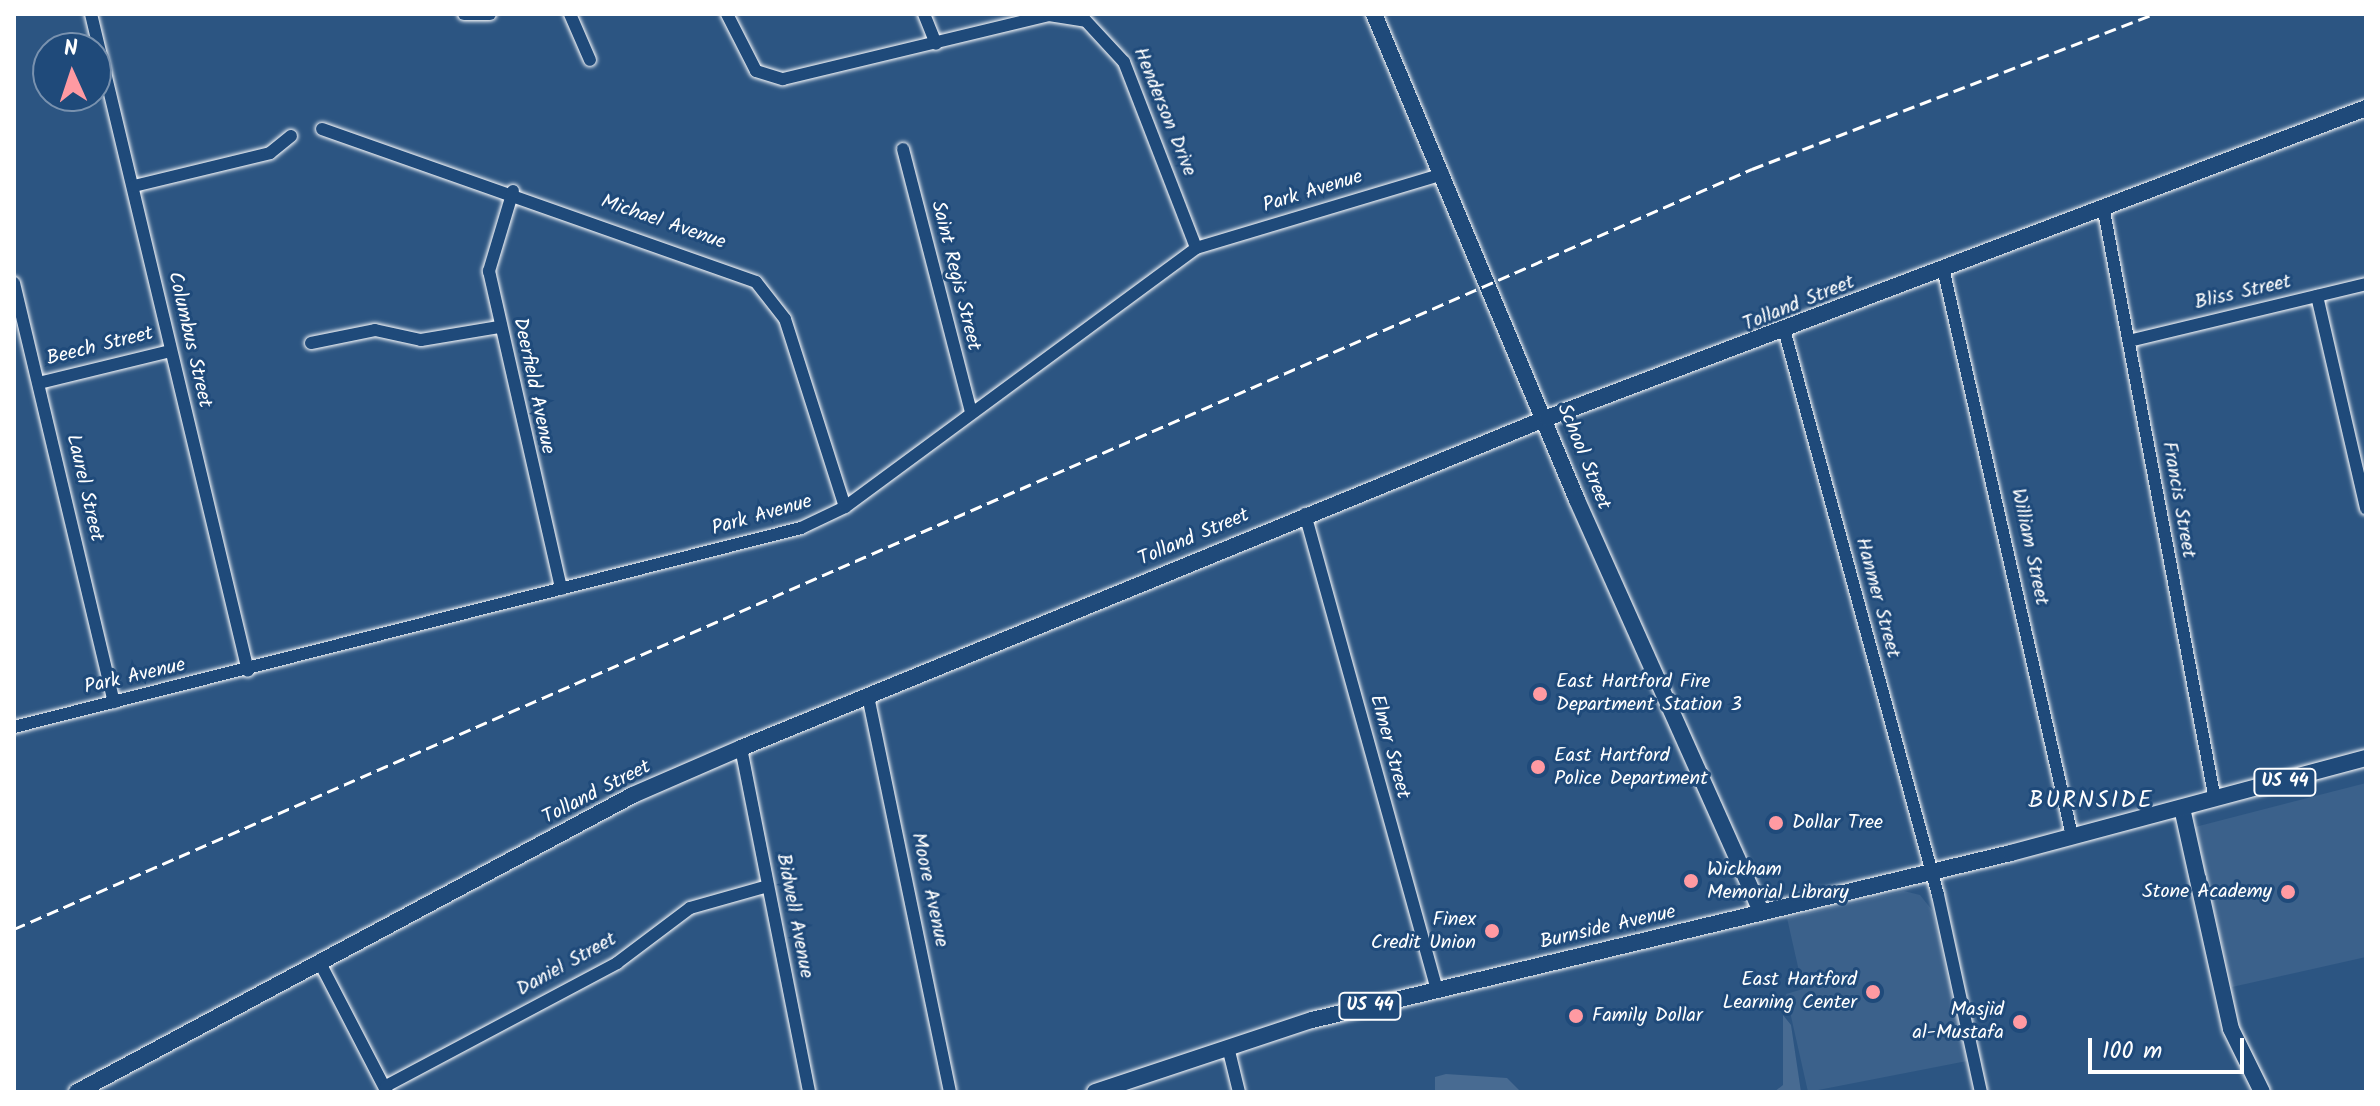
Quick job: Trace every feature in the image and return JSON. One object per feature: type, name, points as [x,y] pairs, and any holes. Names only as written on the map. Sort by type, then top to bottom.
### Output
[{"type":"main road","name":"School Street","points":[[1374,14],[1761,912]]},
{"type":"main road","name":"Tolland Street","points":[[77,1092],[633,795],[741,748],[1305,514],[1547,418],[1785,333],[2103,206],[2366,108]]},
{"type":"main road","name":"Burnside Avenue","points":[[1095,1092],[1122,1088],[1228,1047],[1437,990],[1931,872],[2366,758]]},
{"type":"main road","points":[[2182,808],[2231,1029],[2262,1092]]},
{"type":"street","points":[[464,14],[490,14]]},
{"type":"street","points":[[570,14],[590,60]]},
{"type":"street","name":"Henderson Drive","points":[[727,14],[756,71],[769,79],[936,44],[1049,15],[1103,32],[1124,62],[1196,248]]},
{"type":"street","points":[[924,14],[936,44]]},
{"type":"street","name":"Columbus Street","points":[[92,16],[248,671]]},
{"type":"street","name":"Michael Avenue","points":[[322,129],[513,191],[756,282],[785,319],[845,507]]},
{"type":"street","points":[[134,186],[270,153],[291,136]]},
{"type":"street","name":"Saint Regis Street","points":[[903,149],[971,412]]},
{"type":"street","name":"Park Avenue","points":[[14,727],[248,671],[801,528],[845,507],[1196,248],[1443,174]]},
{"type":"street","name":"Deerfield Avenue","points":[[513,191],[489,271],[499,327],[561,589]]},
{"type":"street","name":"Francis Street","points":[[2103,206],[2215,800]]},
{"type":"street","name":"William Street","points":[[1943,268],[2072,836]]},
{"type":"street","name":"Laurel Street","points":[[14,283],[114,702]]},
{"type":"street","name":"Bliss Street","points":[[2129,341],[2366,284]]},
{"type":"street","points":[[2317,296],[2366,508]]},
{"type":"street","points":[[311,343],[375,330],[421,340],[499,327]]},
{"type":"street","name":"Hanmer Street","points":[[1785,333],[1931,872],[1981,1092]]},
{"type":"street","name":"Beech Street","points":[[39,383],[170,351]]},
{"type":"street","name":"Elmer Street","points":[[1305,514],[1437,990]]},
{"type":"street","name":"Moore Avenue","points":[[868,696],[950,1092]]},
{"type":"street","name":"Bidwell Avenue","points":[[741,748],[809,1092]]},
{"type":"street","name":"Daniel Street","points":[[386,1089],[617,963],[690,908],[768,886]]},
{"type":"street","points":[[319,961],[386,1089]]},
{"type":"street","points":[[1228,1047],[1239,1092]]},
{"type":"shaded area","name":"Stone Academy","points":[[2366,783],[2366,957],[2232,987],[2195,827]]},
{"type":"shaded area","name":"East Hartford Learning Center","points":[[1904,891],[1920,895],[1932,910],[1967,1061],[1808,1092],[1786,994],[1803,989],[1787,918]]},
{"type":"shaded area","points":[[1783,1015],[1791,1025],[1801,1092],[1774,1092],[1783,1085]]},
{"type":"shaded area","points":[[1446,1074],[1507,1078],[1521,1092],[1435,1092],[1435,1077]]},
{"type":"railway","points":[[14,929],[1752,169],[2154,14]]},
{"type":"place","name":"East Hartford Fire Department Station 3","points":[[1540,694]]},
{"type":"place","name":"East Hartford Police Department","points":[[1538,767]]},
{"type":"place","name":"Dollar Tree","points":[[1776,823]]},
{"type":"place","name":"Wickham Memorial Library","points":[[1691,881]]},
{"type":"place","name":"Stone Academy","points":[[2288,892]]},
{"type":"place","name":"Finex Credit Union","points":[[1492,931]]},
{"type":"place","name":"East Hartford Learning Center","points":[[1873,992]]},
{"type":"place","name":"Family Dollar","points":[[1576,1016]]},
{"type":"place","name":"Masjid al-Mustafa","points":[[2020,1022]]},
{"type":"district","name":"BURNSIDE","points":[[2091,801]]}]
